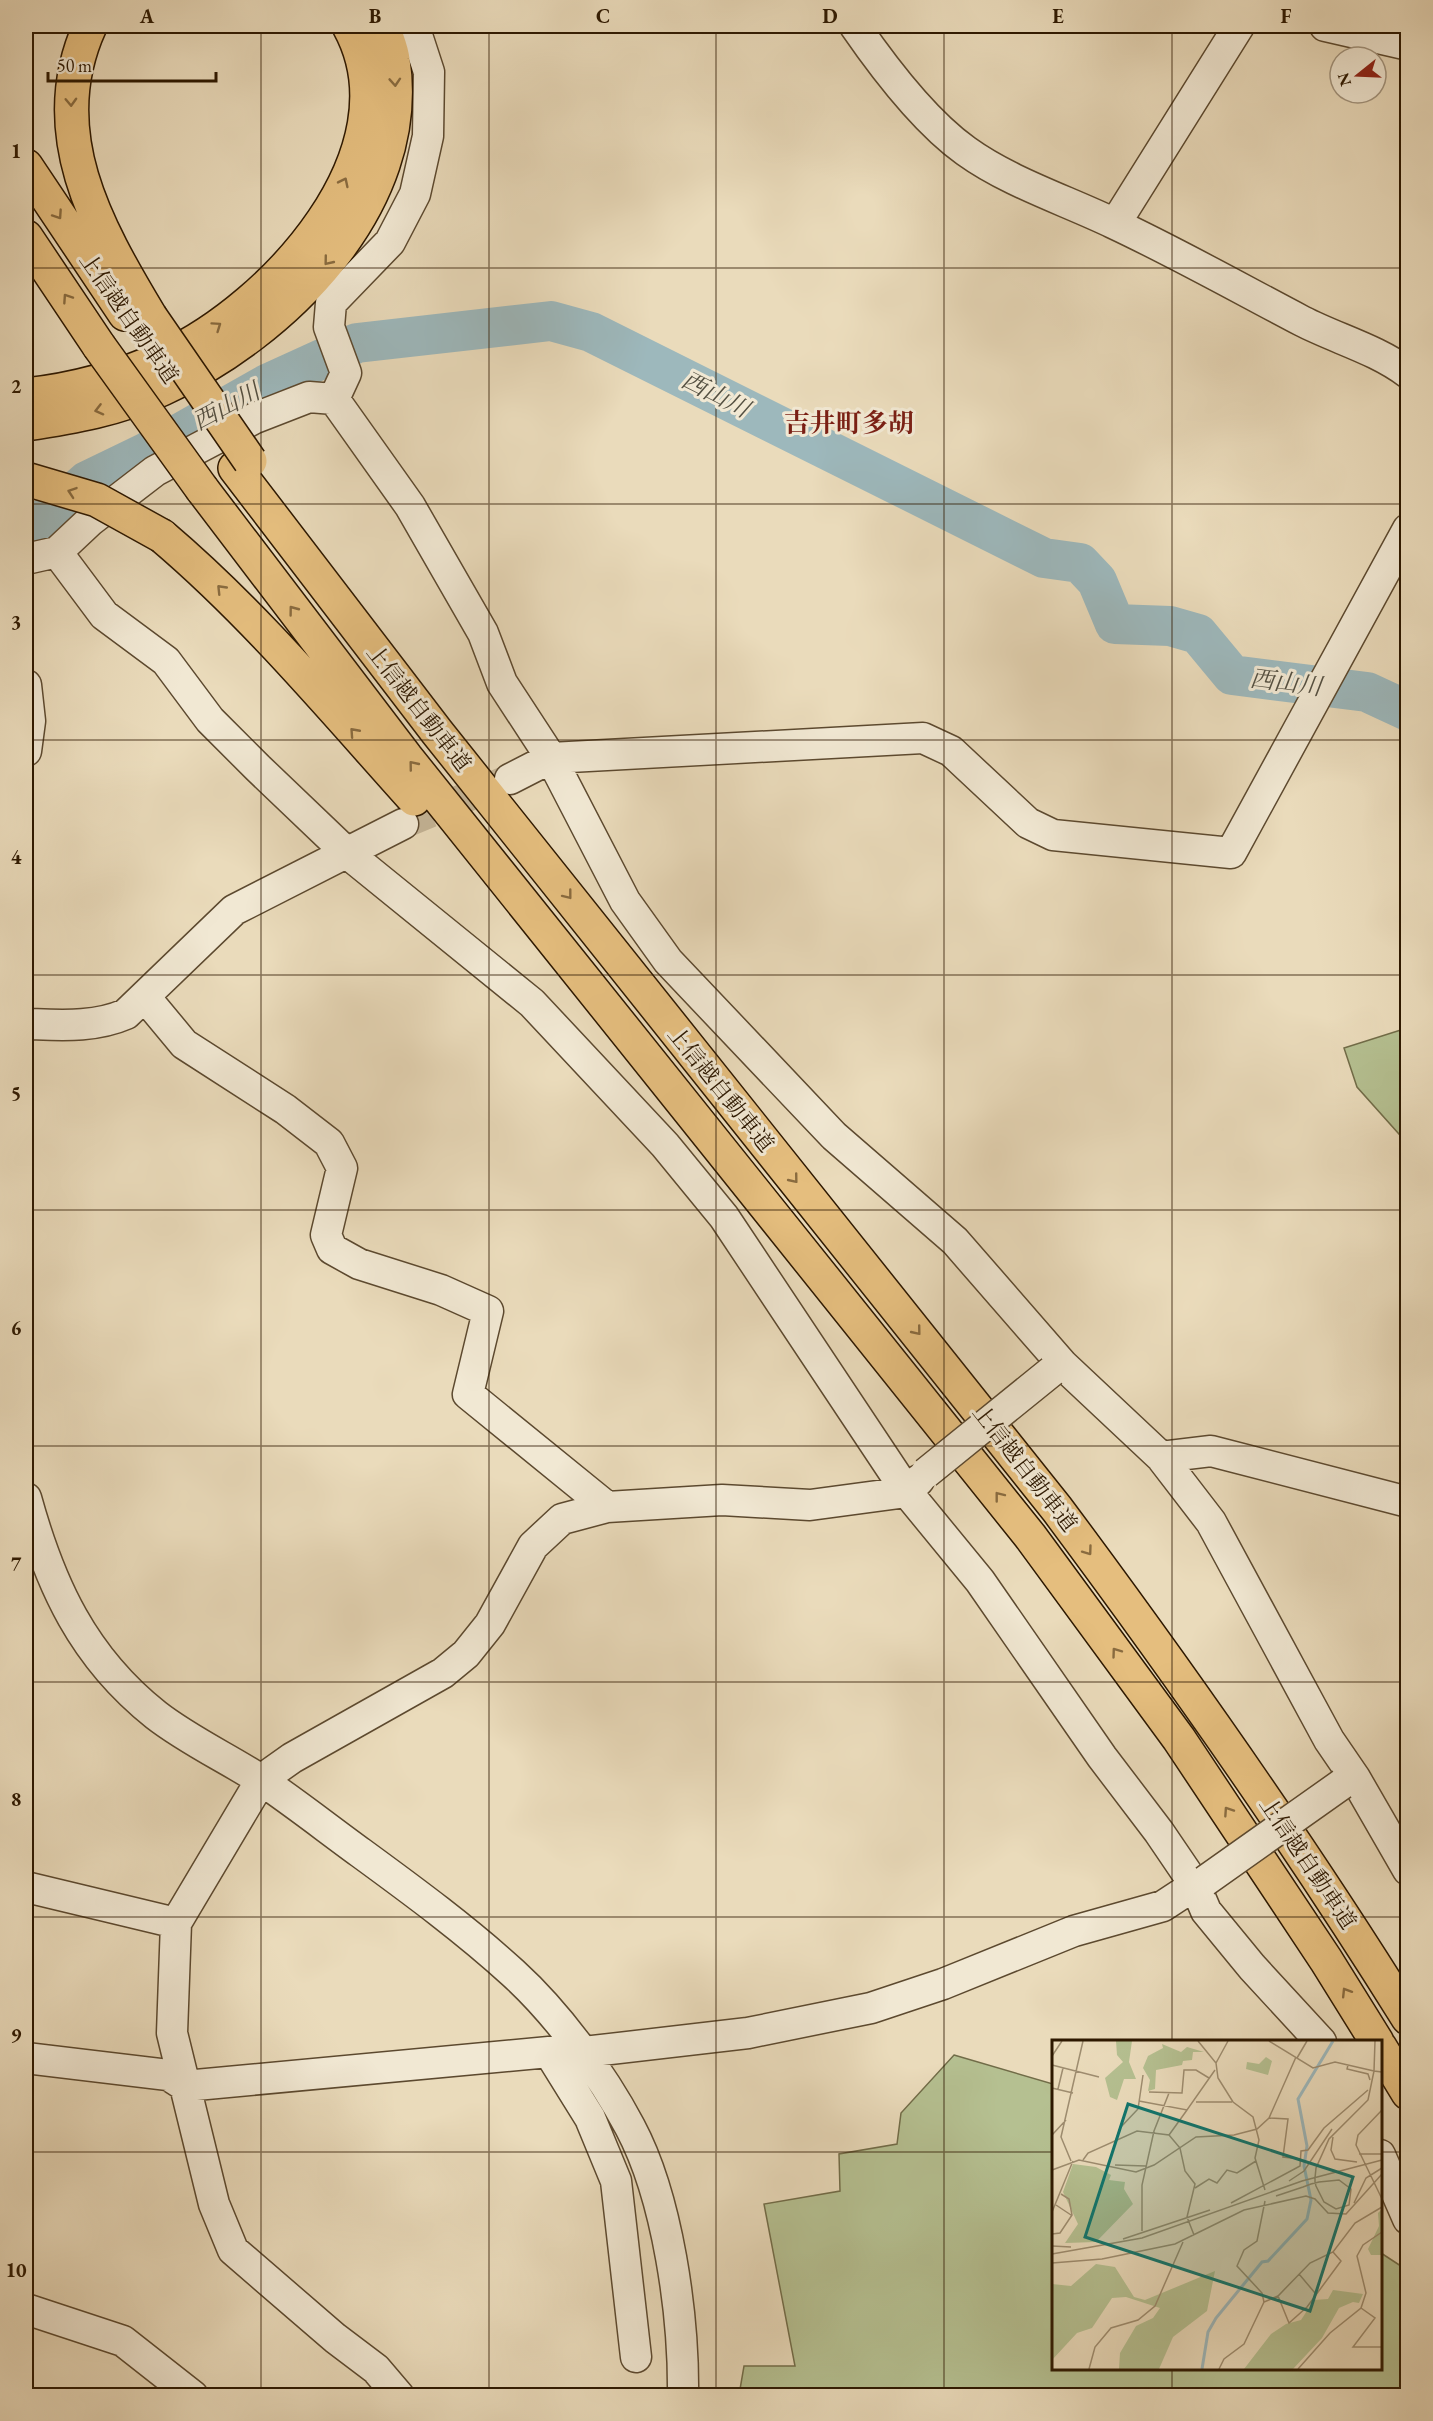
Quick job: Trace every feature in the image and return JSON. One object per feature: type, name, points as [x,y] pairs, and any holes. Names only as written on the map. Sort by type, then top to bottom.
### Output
[{"type":"highway","points":[[90,26],[80,48],[71,91],[72,134],[81,176],[94,217],[141,321]]},
{"type":"highway","points":[[26,395],[80,386],[129,372],[166,356],[207,334],[244,308],[276,279],[331,207],[350,171],[361,136],[366,100],[364,68],[349,26]]},
{"type":"highway","points":[[26,424],[76,416],[120,405],[161,389],[240,345],[274,320],[306,288],[334,253],[359,216],[378,178],[392,136],[396,99],[393,59],[382,26]]},
{"type":"highway","name":"上信越自動車道","points":[[26,166],[141,321],[336,602],[1057,1509],[1240,1762],[1348,1924],[1407,2018]]},
{"type":"highway","name":"上信越自動車道","points":[[26,237],[99,346],[202,489],[406,757],[937,1416],[1105,1636],[1260,1858],[1376,2040]]},
{"type":"highway","points":[[26,479],[97,500],[162,536],[204,571],[265,635],[646,1056]]},
{"type":"highway","points":[[1382,2050],[1407,2093]]},
{"type":"street","points":[[334,399],[346,373],[329,327],[331,303],[390,242],[415,194],[428,136],[429,72],[414,26]]},
{"type":"street","points":[[855,26],[885,69],[966,151],[1003,172],[1115,224],[1312,326],[1402,359]]},
{"type":"street","points":[[1115,224],[1239,26]]},
{"type":"street","points":[[1325,26],[1407,45]]},
{"type":"street","points":[[26,559],[57,552],[90,521],[155,471],[266,414],[309,397],[334,399]]},
{"type":"street","points":[[334,399],[410,506],[483,633],[502,683],[551,758],[625,902],[668,961],[834,1136],[954,1241],[1057,1368],[1161,1457],[1211,1522],[1329,1740],[1348,1781],[1407,1870]]},
{"type":"street","points":[[510,779],[551,758],[923,738],[951,751],[1028,824],[1053,835],[1231,853],[1407,529]]},
{"type":"street","points":[[57,552],[104,615],[166,661],[210,720],[347,853],[532,1003],[665,1144],[724,1217],[916,1482],[980,1581],[1102,1757],[1200,1883],[1206,1911],[1252,1966],[1320,2040]]},
{"type":"street","points":[[26,685],[30,721],[26,751]]},
{"type":"street","points":[[26,1024],[82,1025],[108,1022],[126,1014],[200,940],[234,910],[403,824]]},
{"type":"street","points":[[145,997],[184,1044],[285,1109],[329,1143],[342,1168],[326,1235],[332,1248],[359,1264],[441,1290],[488,1311],[468,1394],[607,1507]]},
{"type":"street","points":[[399,2396],[376,2369],[335,2338],[233,2250],[214,2204],[172,2033],[176,1923],[261,1780],[292,1758],[444,1673],[466,1654],[490,1624],[533,1546],[562,1519],[607,1507],[722,1500],[810,1505],[916,1482],[1057,1368]]},
{"type":"street","points":[[1161,1457],[1211,1451],[1407,1502]]},
{"type":"street","points":[[26,1498],[41,1551],[72,1620],[129,1690],[157,1716],[261,1780],[397,1880],[515,1974],[584,2052],[631,2128],[657,2197],[679,2305],[684,2345],[683,2396]]},
{"type":"street","points":[[26,2058],[168,2075],[185,2086],[549,2052],[584,2052],[748,2033],[871,2008],[943,1984],[1074,1931],[1163,1906],[1348,1781]]},
{"type":"street","points":[[26,1887],[176,1923]]},
{"type":"street","points":[[549,2052],[590,2118],[615,2181],[636,2357]]},
{"type":"street","points":[[1382,2160],[1407,2219]]},
{"type":"street","points":[[26,2309],[123,2341],[193,2396]]},
{"type":"green space","points":[[1408,1028],[1407,1143],[1357,1087],[1344,1048]]},
{"type":"green space","points":[[954,2055],[1052,2084],[1052,2370],[1382,2370],[1382,2254],[1407,2270],[1407,2395],[739,2395],[744,2366],[795,2366],[764,2204],[840,2191],[839,2154],[897,2144],[901,2113]]},
{"type":"waterway","name":"西山川","points":[[26,524],[43,520],[87,481],[147,452],[267,384],[357,343],[551,321],[591,332],[1044,558],[1080,563],[1097,581],[1115,624],[1170,626],[1198,634],[1232,675],[1367,692],[1408,711]]},
{"type":"tunnel","points":[[403,824],[505,781]]},
{"type":"district","name":"吉井町多胡","points":[[849,423]]}]
